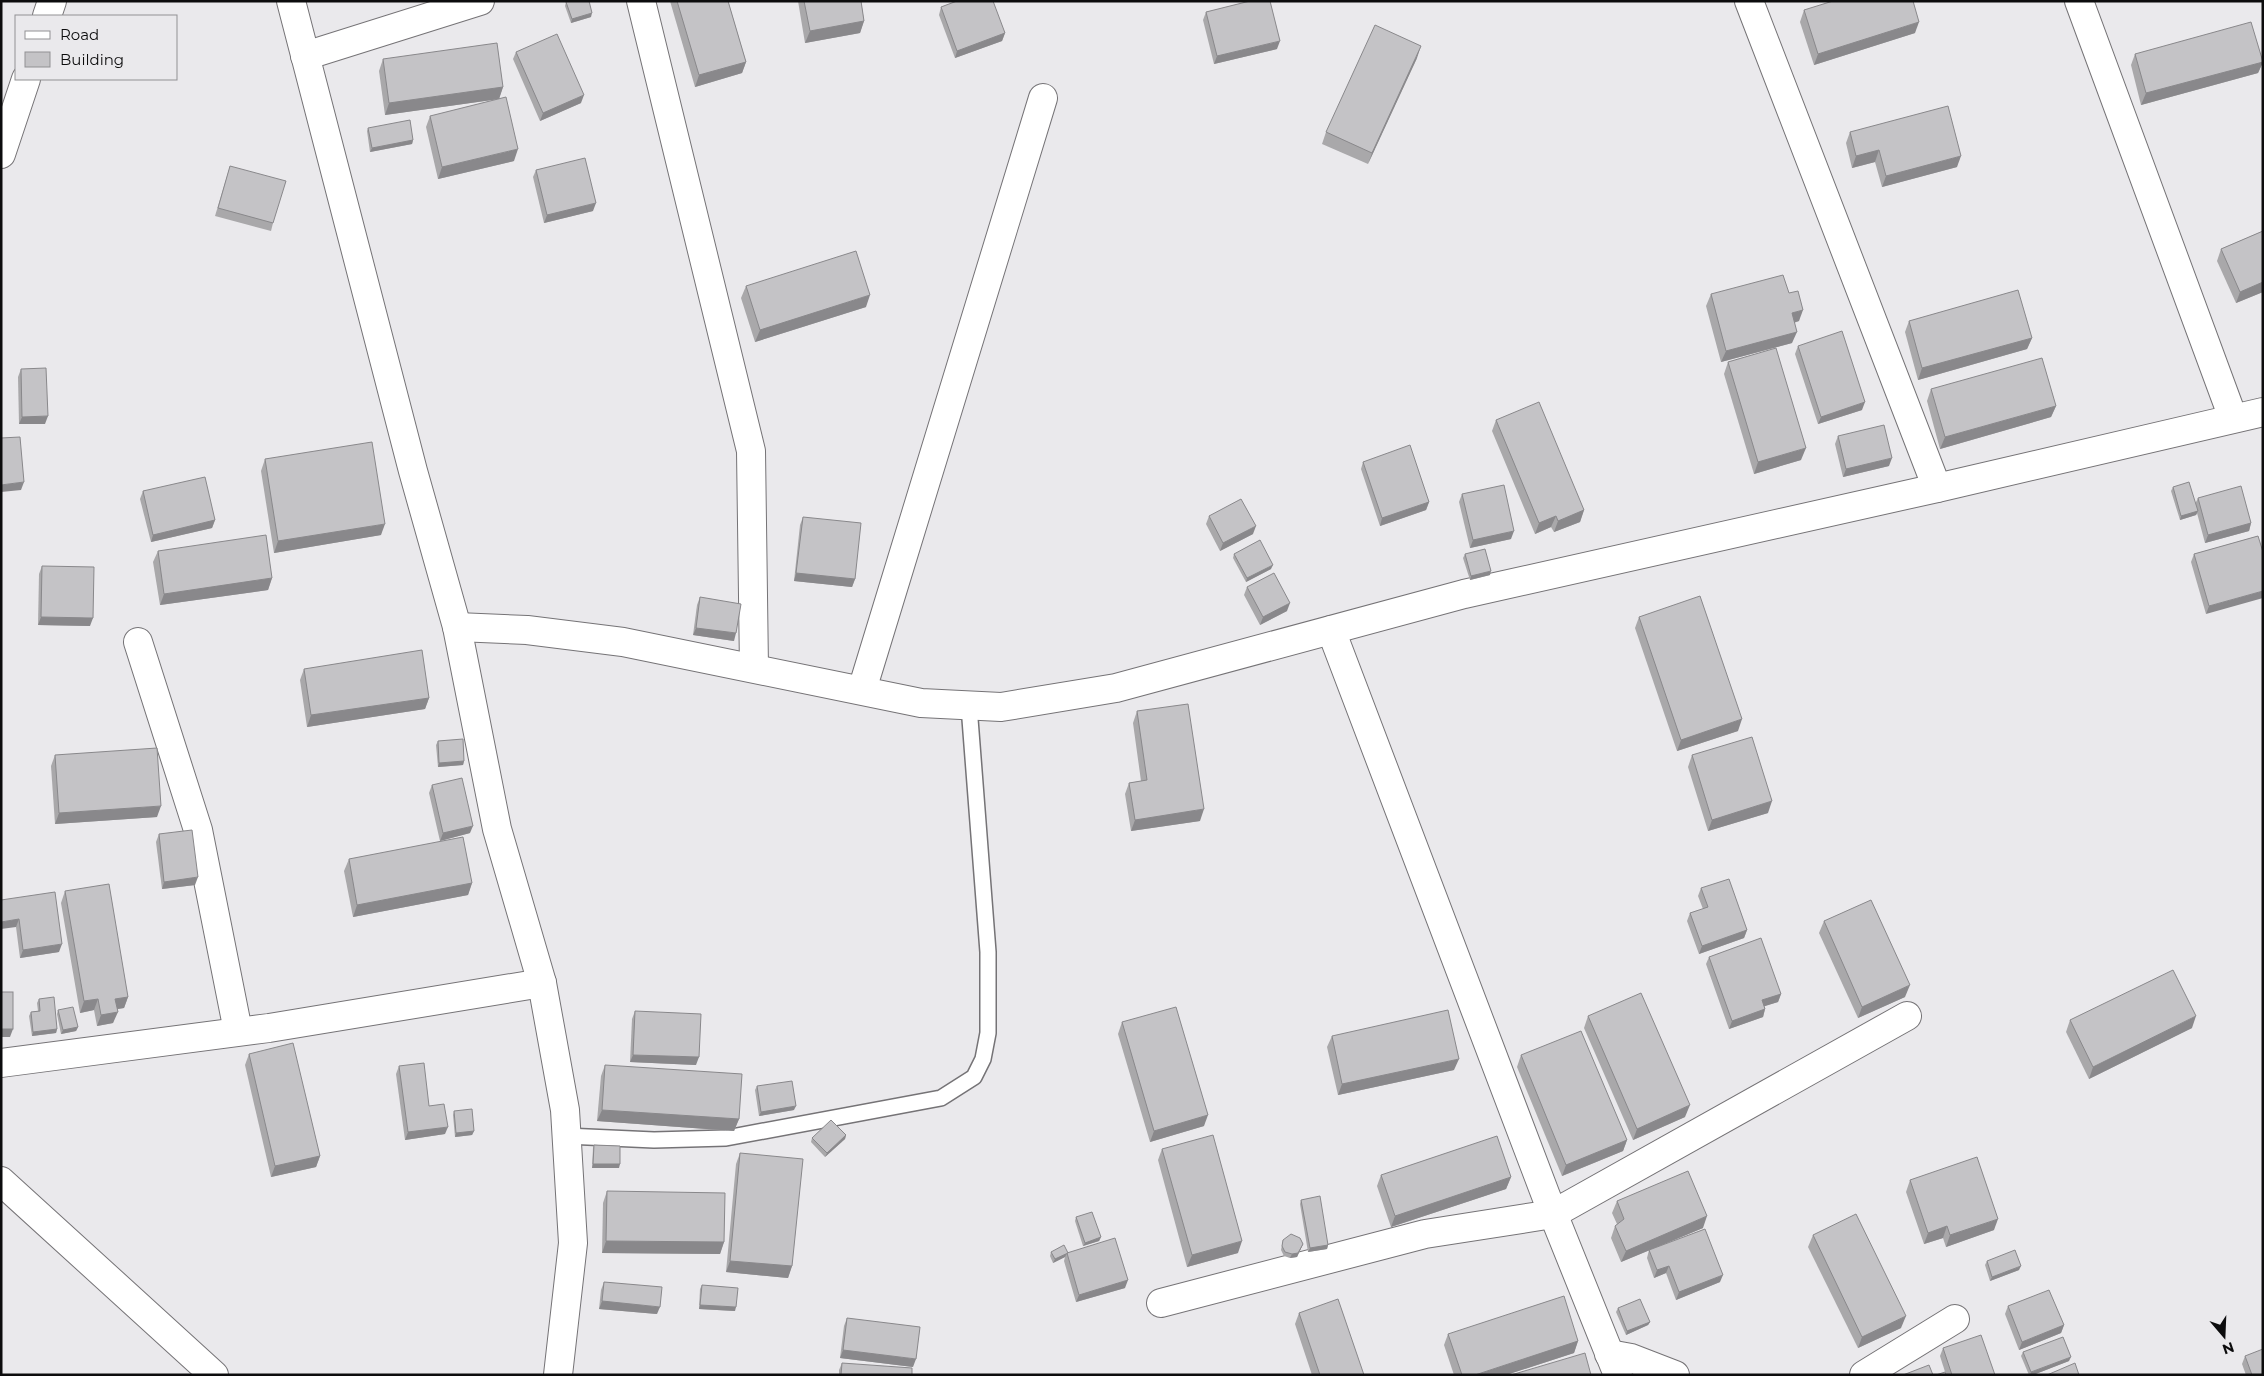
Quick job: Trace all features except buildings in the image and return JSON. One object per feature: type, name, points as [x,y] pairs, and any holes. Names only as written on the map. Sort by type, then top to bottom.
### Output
[{"type":"street","points":[[47,15],[52,1]]},
{"type":"street","points":[[292,1],[413,471],[457,627],[497,829],[542,983],[565,1110],[572,1243],[558,1375]]},
{"type":"street","points":[[305,56],[480,1]]},
{"type":"street","points":[[641,1],[751,451],[754,668]]},
{"type":"street","points":[[1748,1],[1937,488]]},
{"type":"street","points":[[2079,1],[2233,418]]},
{"type":"street","points":[[1,154],[26,80]]},
{"type":"street","points":[[862,690],[1043,98]]},
{"type":"street","points":[[457,627],[527,630],[623,642],[921,703],[1001,707],[1116,688],[1464,594],[1937,488],[2263,412]]},
{"type":"street","points":[[1331,630],[1553,1214],[1614,1364],[1631,1358],[1675,1375]]},
{"type":"street","points":[[138,642],[198,830],[238,1031]]},
{"type":"street","points":[[1,1063],[238,1031],[542,983]]},
{"type":"street","points":[[1161,1303],[1425,1234],[1553,1214],[1908,1016]]},
{"type":"street","points":[[1,1181],[214,1375]]},
{"type":"street","points":[[1864,1375],[1955,1319]]},
{"type":"lane","points":[[566,1136],[654,1140],[726,1138],[941,1098],[974,1077],[983,1059],[988,1033],[988,952],[969,706]]}]
